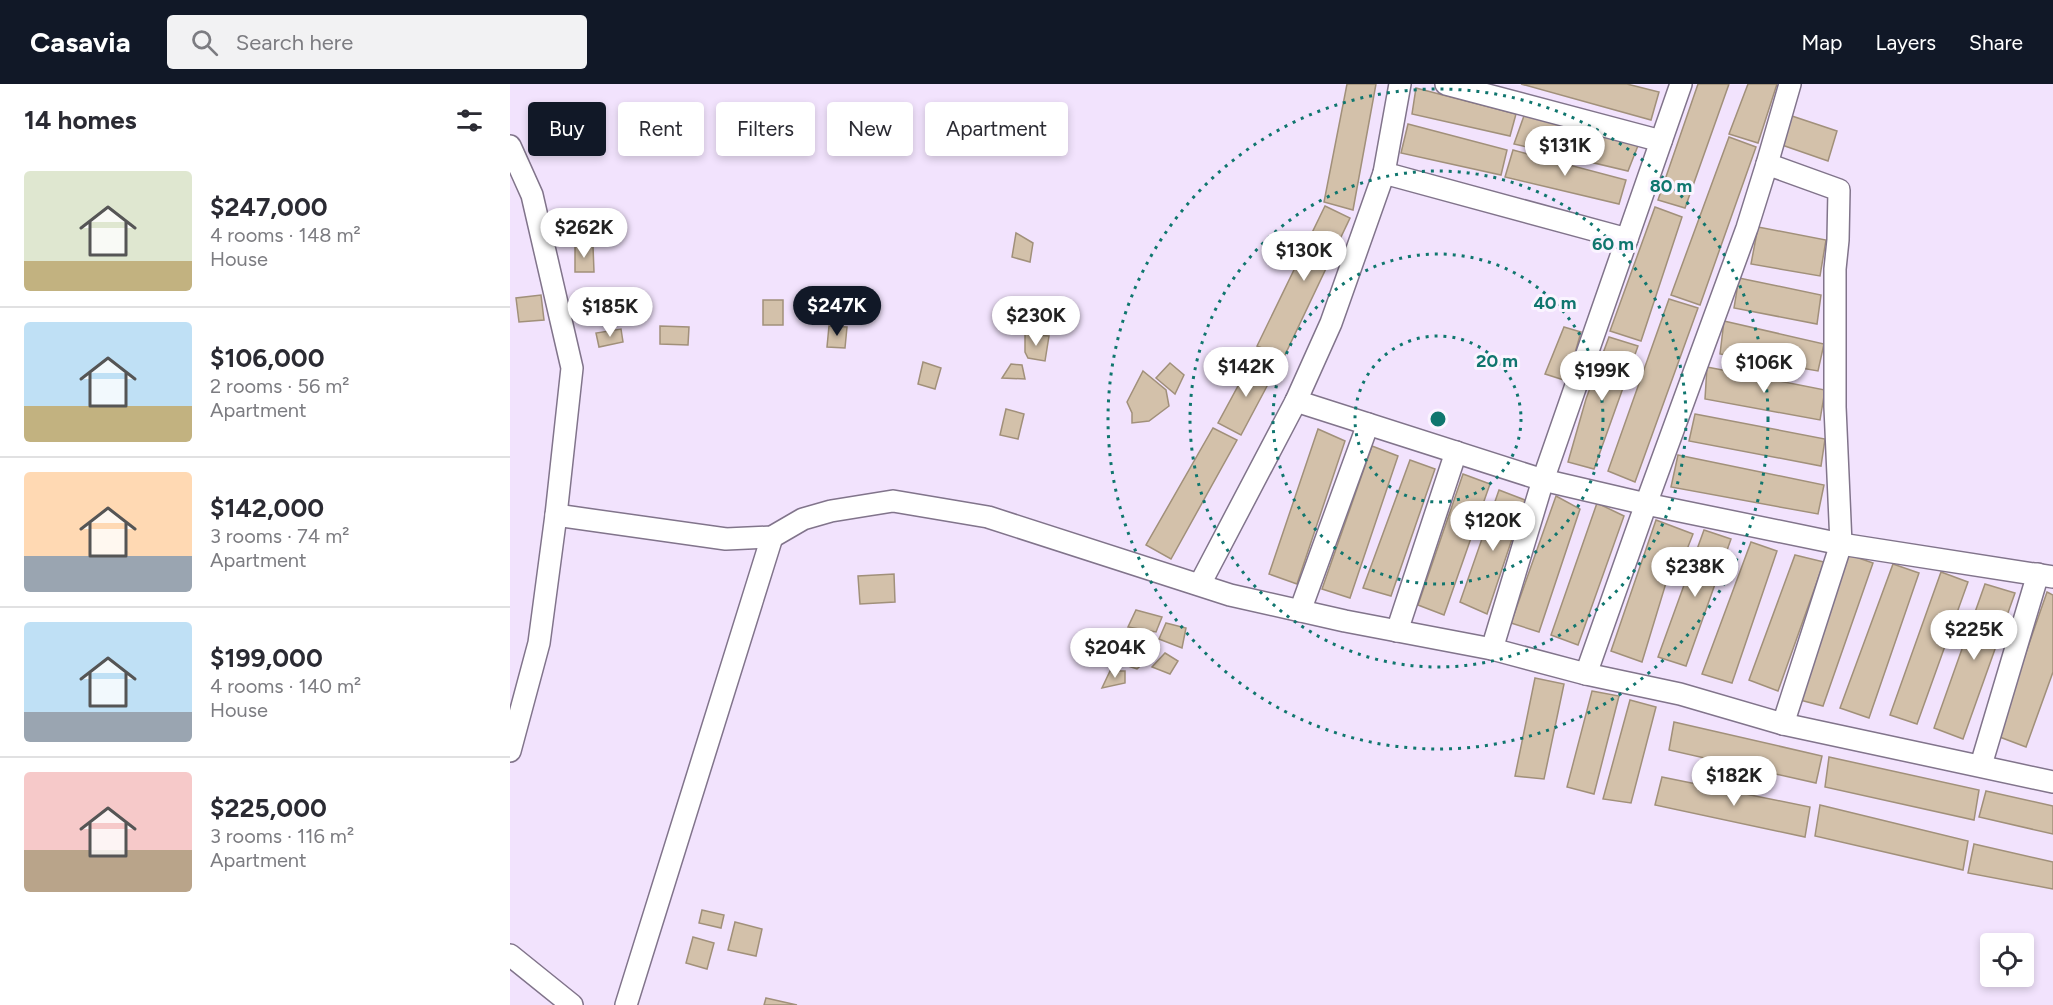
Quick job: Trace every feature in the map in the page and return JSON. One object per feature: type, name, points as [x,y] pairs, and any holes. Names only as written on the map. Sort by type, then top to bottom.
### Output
[{"type":"street","points":[[1200,584],[1296,401],[1331,323],[1384,173],[1400,84]]},
{"type":"street","points":[[1446,84],[1661,141]]},
{"type":"street","points":[[1491,649],[1543,480],[1682,84]]},
{"type":"street","points":[[1586,674],[1748,228],[1790,84]]},
{"type":"street","points":[[510,146],[532,195],[572,368],[539,644],[510,751]]},
{"type":"street","points":[[1767,164],[1839,190],[1835,269],[1835,407],[1841,543],[1783,724]]},
{"type":"street","points":[[1384,173],[1627,239]]},
{"type":"street","points":[[1296,401],[1543,480],[1646,504],[1841,543],[2045,575],[1981,765]]},
{"type":"street","points":[[1300,611],[1368,424]]},
{"type":"street","points":[[1397,631],[1456,452]]},
{"type":"street","points":[[556,515],[726,539],[772,537],[802,519],[831,511],[893,501],[988,517],[1241,598],[1491,649],[1586,674],[1680,694],[1783,724],[2053,782]]},
{"type":"street","points":[[626,1005],[772,537]]},
{"type":"street","points":[[510,955],[572,1005]]},
{"type":"building","points":[[1347,84],[1376,84],[1353,210],[1324,202]]},
{"type":"building","points":[[1521,84],[1627,84],[1659,92],[1651,120]]},
{"type":"building","points":[[1698,84],[1729,84],[1685,208],[1658,200]]},
{"type":"building","points":[[1748,84],[1777,84],[1758,143],[1729,134]]},
{"type":"building","points":[[1416,88],[1516,114],[1510,136],[1412,114]]},
{"type":"building","points":[[1525,113],[1639,143],[1628,171],[1514,144]]},
{"type":"building","points":[[1789,115],[1837,131],[1828,161],[1779,144]]},
{"type":"building","points":[[1408,124],[1507,150],[1501,175],[1401,153]]},
{"type":"building","points":[[1729,137],[1756,147],[1700,305],[1671,295]]},
{"type":"building","points":[[1513,150],[1626,180],[1619,204],[1505,177]]},
{"type":"building","points":[[1325,206],[1350,218],[1284,357],[1257,346]]},
{"type":"building","points":[[1655,207],[1682,217],[1641,341],[1610,331]]},
{"type":"building","points":[[1758,227],[1826,240],[1820,276],[1751,264]]},
{"type":"building","points":[[1016,233],[1033,243],[1030,262],[1012,257]]},
{"type":"building","points":[[575,246],[593,246],[594,272],[575,272]]},
{"type":"building","points":[[1739,278],[1821,295],[1817,324],[1734,308]]},
{"type":"building","points":[[541,295],[544,320],[519,322],[516,298]]},
{"type":"building","points":[[1669,299],[1698,308],[1635,482],[1608,471]]},
{"type":"building","points":[[763,300],[783,300],[783,325],[763,325]]},
{"type":"building","points":[[1724,321],[1824,344],[1818,371],[1720,354]]},
{"type":"building","points":[[660,326],[689,327],[688,345],[660,344]]},
{"type":"building","points":[[829,326],[847,327],[845,348],[827,347]]},
{"type":"building","points":[[1564,327],[1581,332],[1567,381],[1545,374]]},
{"type":"building","points":[[621,329],[623,342],[599,347],[596,333]]},
{"type":"building","points":[[1025,334],[1049,336],[1045,361],[1028,358],[1025,352]]},
{"type":"building","points":[[1609,337],[1638,346],[1594,469],[1568,462],[1586,399]]},
{"type":"building","points":[[923,362],[941,368],[935,389],[918,384]]},
{"type":"building","points":[[1251,362],[1274,373],[1241,435],[1218,423]]},
{"type":"building","points":[[1170,363],[1184,375],[1175,394],[1156,378]]},
{"type":"building","points":[[1011,364],[1022,365],[1025,379],[1002,378]]},
{"type":"building","points":[[1707,367],[1825,390],[1820,420],[1705,399]]},
{"type":"building","points":[[1143,371],[1166,390],[1169,406],[1149,421],[1132,423],[1132,413],[1127,402]]},
{"type":"building","points":[[1006,409],[1024,414],[1018,439],[1000,435]]},
{"type":"building","points":[[1695,414],[1825,439],[1821,466],[1689,441]]},
{"type":"building","points":[[1213,428],[1237,440],[1171,559],[1146,545]]},
{"type":"building","points":[[1318,429],[1345,441],[1297,584],[1269,574]]},
{"type":"building","points":[[1372,446],[1398,456],[1350,598],[1322,589]]},
{"type":"building","points":[[1678,455],[1824,485],[1818,514],[1671,487]]},
{"type":"building","points":[[1410,460],[1435,469],[1391,596],[1363,588]]},
{"type":"building","points":[[1463,474],[1490,484],[1444,615],[1418,605]]},
{"type":"building","points":[[1499,490],[1525,500],[1487,614],[1460,602]]},
{"type":"building","points":[[1556,496],[1580,509],[1539,632],[1511,623]]},
{"type":"building","points":[[1597,503],[1624,516],[1578,645],[1551,635]]},
{"type":"building","points":[[1656,520],[1693,534],[1686,552],[1676,550],[1642,662],[1611,651]]},
{"type":"building","points":[[1704,530],[1731,539],[1686,666],[1658,657]]},
{"type":"building","points":[[1751,542],[1777,551],[1732,683],[1702,674]]},
{"type":"building","points":[[1847,554],[1873,563],[1823,706],[1796,699]]},
{"type":"building","points":[[1795,555],[1824,562],[1778,691],[1749,680]]},
{"type":"building","points":[[1893,564],[1919,573],[1869,718],[1840,708]]},
{"type":"building","points":[[1941,572],[1968,582],[1917,724],[1890,715]]},
{"type":"building","points":[[894,574],[895,602],[860,604],[858,576]]},
{"type":"building","points":[[1985,584],[2015,593],[1963,739],[1934,728]]},
{"type":"building","points":[[2047,592],[2053,595],[2053,672],[2026,747],[1997,736]]},
{"type":"building","points":[[1136,610],[1162,617],[1156,632],[1128,627]]},
{"type":"building","points":[[1166,623],[1186,628],[1182,648],[1159,639]]},
{"type":"building","points":[[1123,633],[1153,641],[1148,659],[1137,669],[1115,662]]},
{"type":"building","points":[[1165,653],[1178,661],[1170,674],[1152,667]]},
{"type":"building","points":[[1110,671],[1125,671],[1125,683],[1102,688]]},
{"type":"building","points":[[1535,678],[1564,684],[1544,779],[1515,776]]},
{"type":"building","points":[[1592,691],[1619,696],[1594,794],[1567,787]]},
{"type":"building","points":[[1630,700],[1656,707],[1631,803],[1603,799]]},
{"type":"building","points":[[1674,722],[1822,756],[1816,783],[1669,750]]},
{"type":"building","points":[[1829,757],[1979,790],[1974,820],[1825,787]]},
{"type":"building","points":[[1662,777],[1810,807],[1805,837],[1655,805]]},
{"type":"building","points":[[1986,791],[2053,806],[2053,834],[1979,817]]},
{"type":"building","points":[[1820,805],[1968,841],[1963,870],[1815,836]]},
{"type":"building","points":[[1974,844],[2053,862],[2053,889],[1968,873]]},
{"type":"building","points":[[702,910],[724,915],[721,928],[699,923]]},
{"type":"building","points":[[735,922],[762,929],[756,956],[728,950]]},
{"type":"building","points":[[693,937],[714,943],[707,969],[686,963]]},
{"type":"building","points":[[766,998],[797,1005],[764,1005]]}]
